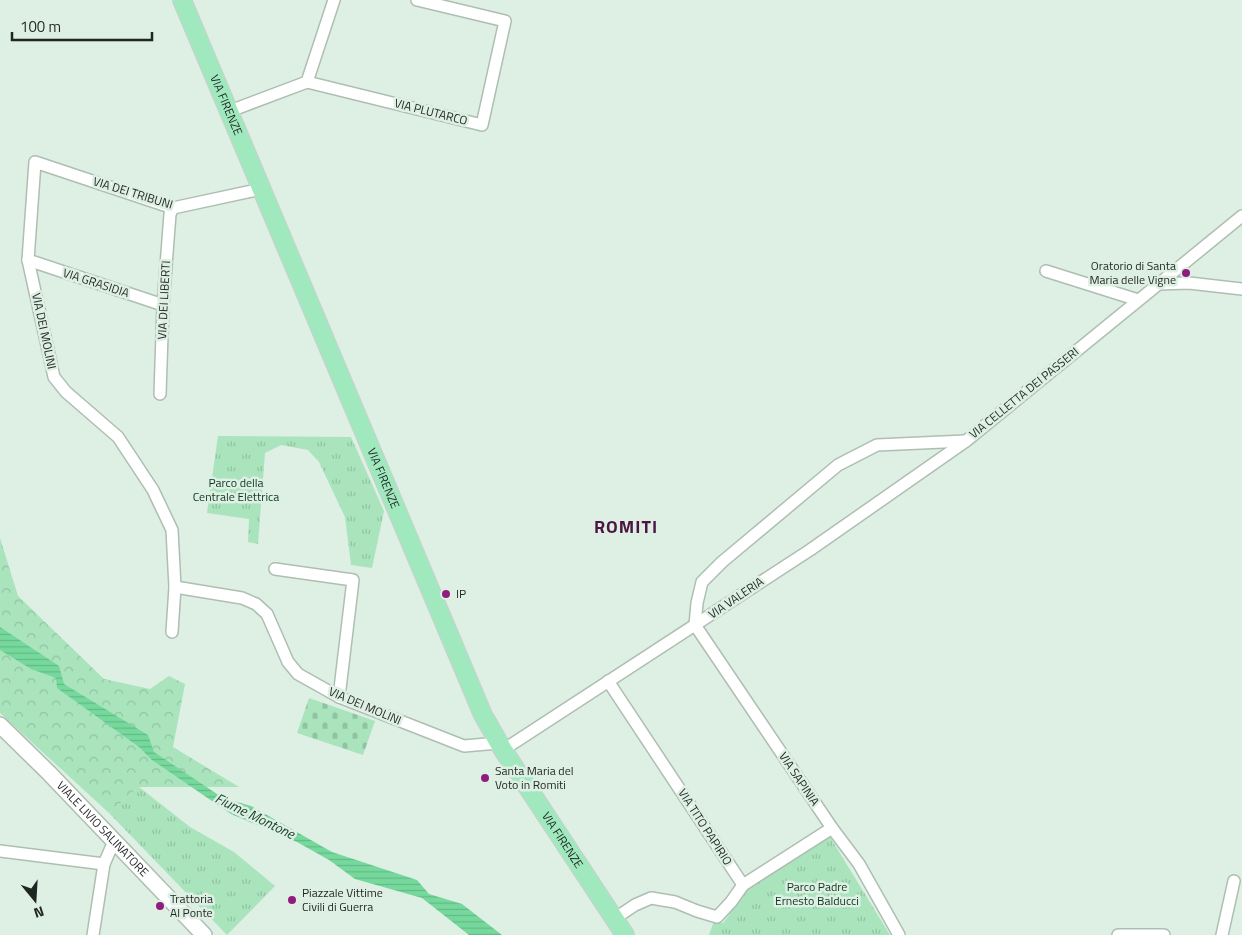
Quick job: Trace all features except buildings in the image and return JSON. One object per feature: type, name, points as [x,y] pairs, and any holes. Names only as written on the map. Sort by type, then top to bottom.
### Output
[{"type":"main road","name":"VIA FIRENZE","points":[[182,0],[483,715],[500,747],[625,935]]},
{"type":"main road","name":"VIALE LIVIO SALINATORE","points":[[0,725],[49,773],[204,935]]},
{"type":"street","points":[[230,111],[307,82],[334,0]]},
{"type":"street","name":"VIA PLUTARCO","points":[[307,82],[482,124],[505,21],[417,0]]},
{"type":"street","name":"VIA DEI TRIBUNI","points":[[34,162],[173,208],[262,189]]},
{"type":"street","name":"VIA DEI MOLINI","points":[[34,162],[28,260],[54,377],[66,392],[118,437],[153,490],[172,530],[175,587],[242,598],[256,604],[267,614],[288,662],[298,674],[338,697],[464,746],[500,747]]},
{"type":"street","name":"VIA DEI LIBERTI","points":[[160,394],[163,305],[170,214],[173,208]]},
{"type":"street","name":"VIA CELLETTA DEI PASSERI","points":[[695,625],[697,603],[702,582],[722,562],[838,465],[877,445],[966,441],[1242,216]]},
{"type":"street","name":"VIA GRASIDIA","points":[[28,260],[163,305]]},
{"type":"street","points":[[1046,271],[1138,300]]},
{"type":"street","points":[[1157,284],[1189,283],[1242,289]]},
{"type":"street","name":"VIA VALERIA","points":[[500,747],[608,681],[810,550],[966,441]]},
{"type":"street","points":[[275,569],[353,580],[338,697]]},
{"type":"street","points":[[172,632],[175,587]]},
{"type":"street","name":"VIA SAPINIA","points":[[695,625],[832,828],[859,864],[899,935]]},
{"type":"street","name":"VIA TITO PAPIRIO","points":[[608,681],[743,885]]},
{"type":"street","points":[[614,919],[635,905],[651,898],[675,902],[697,912],[717,917],[743,885],[832,828]]},
{"type":"street","points":[[93,935],[104,864],[114,841]]},
{"type":"street","points":[[0,851],[104,864]]},
{"type":"street","points":[[1222,935],[1234,881]]},
{"type":"street","points":[[1118,935],[1164,935]]},
{"type":"green space","name":"Parco della Centrale Elettrica","points":[[218,436],[351,437],[384,511],[372,568],[351,565],[345,517],[319,462],[308,450],[281,445],[265,453],[258,544],[248,542],[249,519],[207,513]]},
{"type":"green space","points":[[0,538],[18,596],[104,679],[150,689],[169,676],[185,684],[173,747],[239,787],[139,787],[109,813],[0,713]]},
{"type":"green space","points":[[309,698],[375,721],[363,755],[297,733]]},
{"type":"green space","points":[[139,787],[190,827],[234,852],[275,886],[227,935],[109,813]]},
{"type":"green space","name":"Parco Padre Ernesto Balducci","points":[[830,837],[890,935],[709,935],[714,921],[723,923],[747,890]]},
{"type":"water","name":"Fiume Montone","points":[[0,627],[59,666],[64,684],[148,735],[154,752],[223,798],[251,806],[332,852],[417,880],[429,894],[462,904],[502,935],[469,935],[422,898],[355,879],[329,860],[297,842],[231,814],[152,760],[139,747],[57,688],[56,678],[31,669],[0,650]]},
{"type":"place","name":"Oratorio di Santa Maria delle Vigne","points":[[1186,273]]},
{"type":"place","name":"IP","points":[[446,594]]},
{"type":"place","name":"Santa Maria del Voto in Romiti","points":[[485,778]]},
{"type":"place","name":"Piazzale Vittime Civili di Guerra","points":[[292,900]]},
{"type":"place","name":"Trattoria Al Ponte","points":[[160,906]]},
{"type":"district","name":"ROMITI","points":[[626,527]]}]
